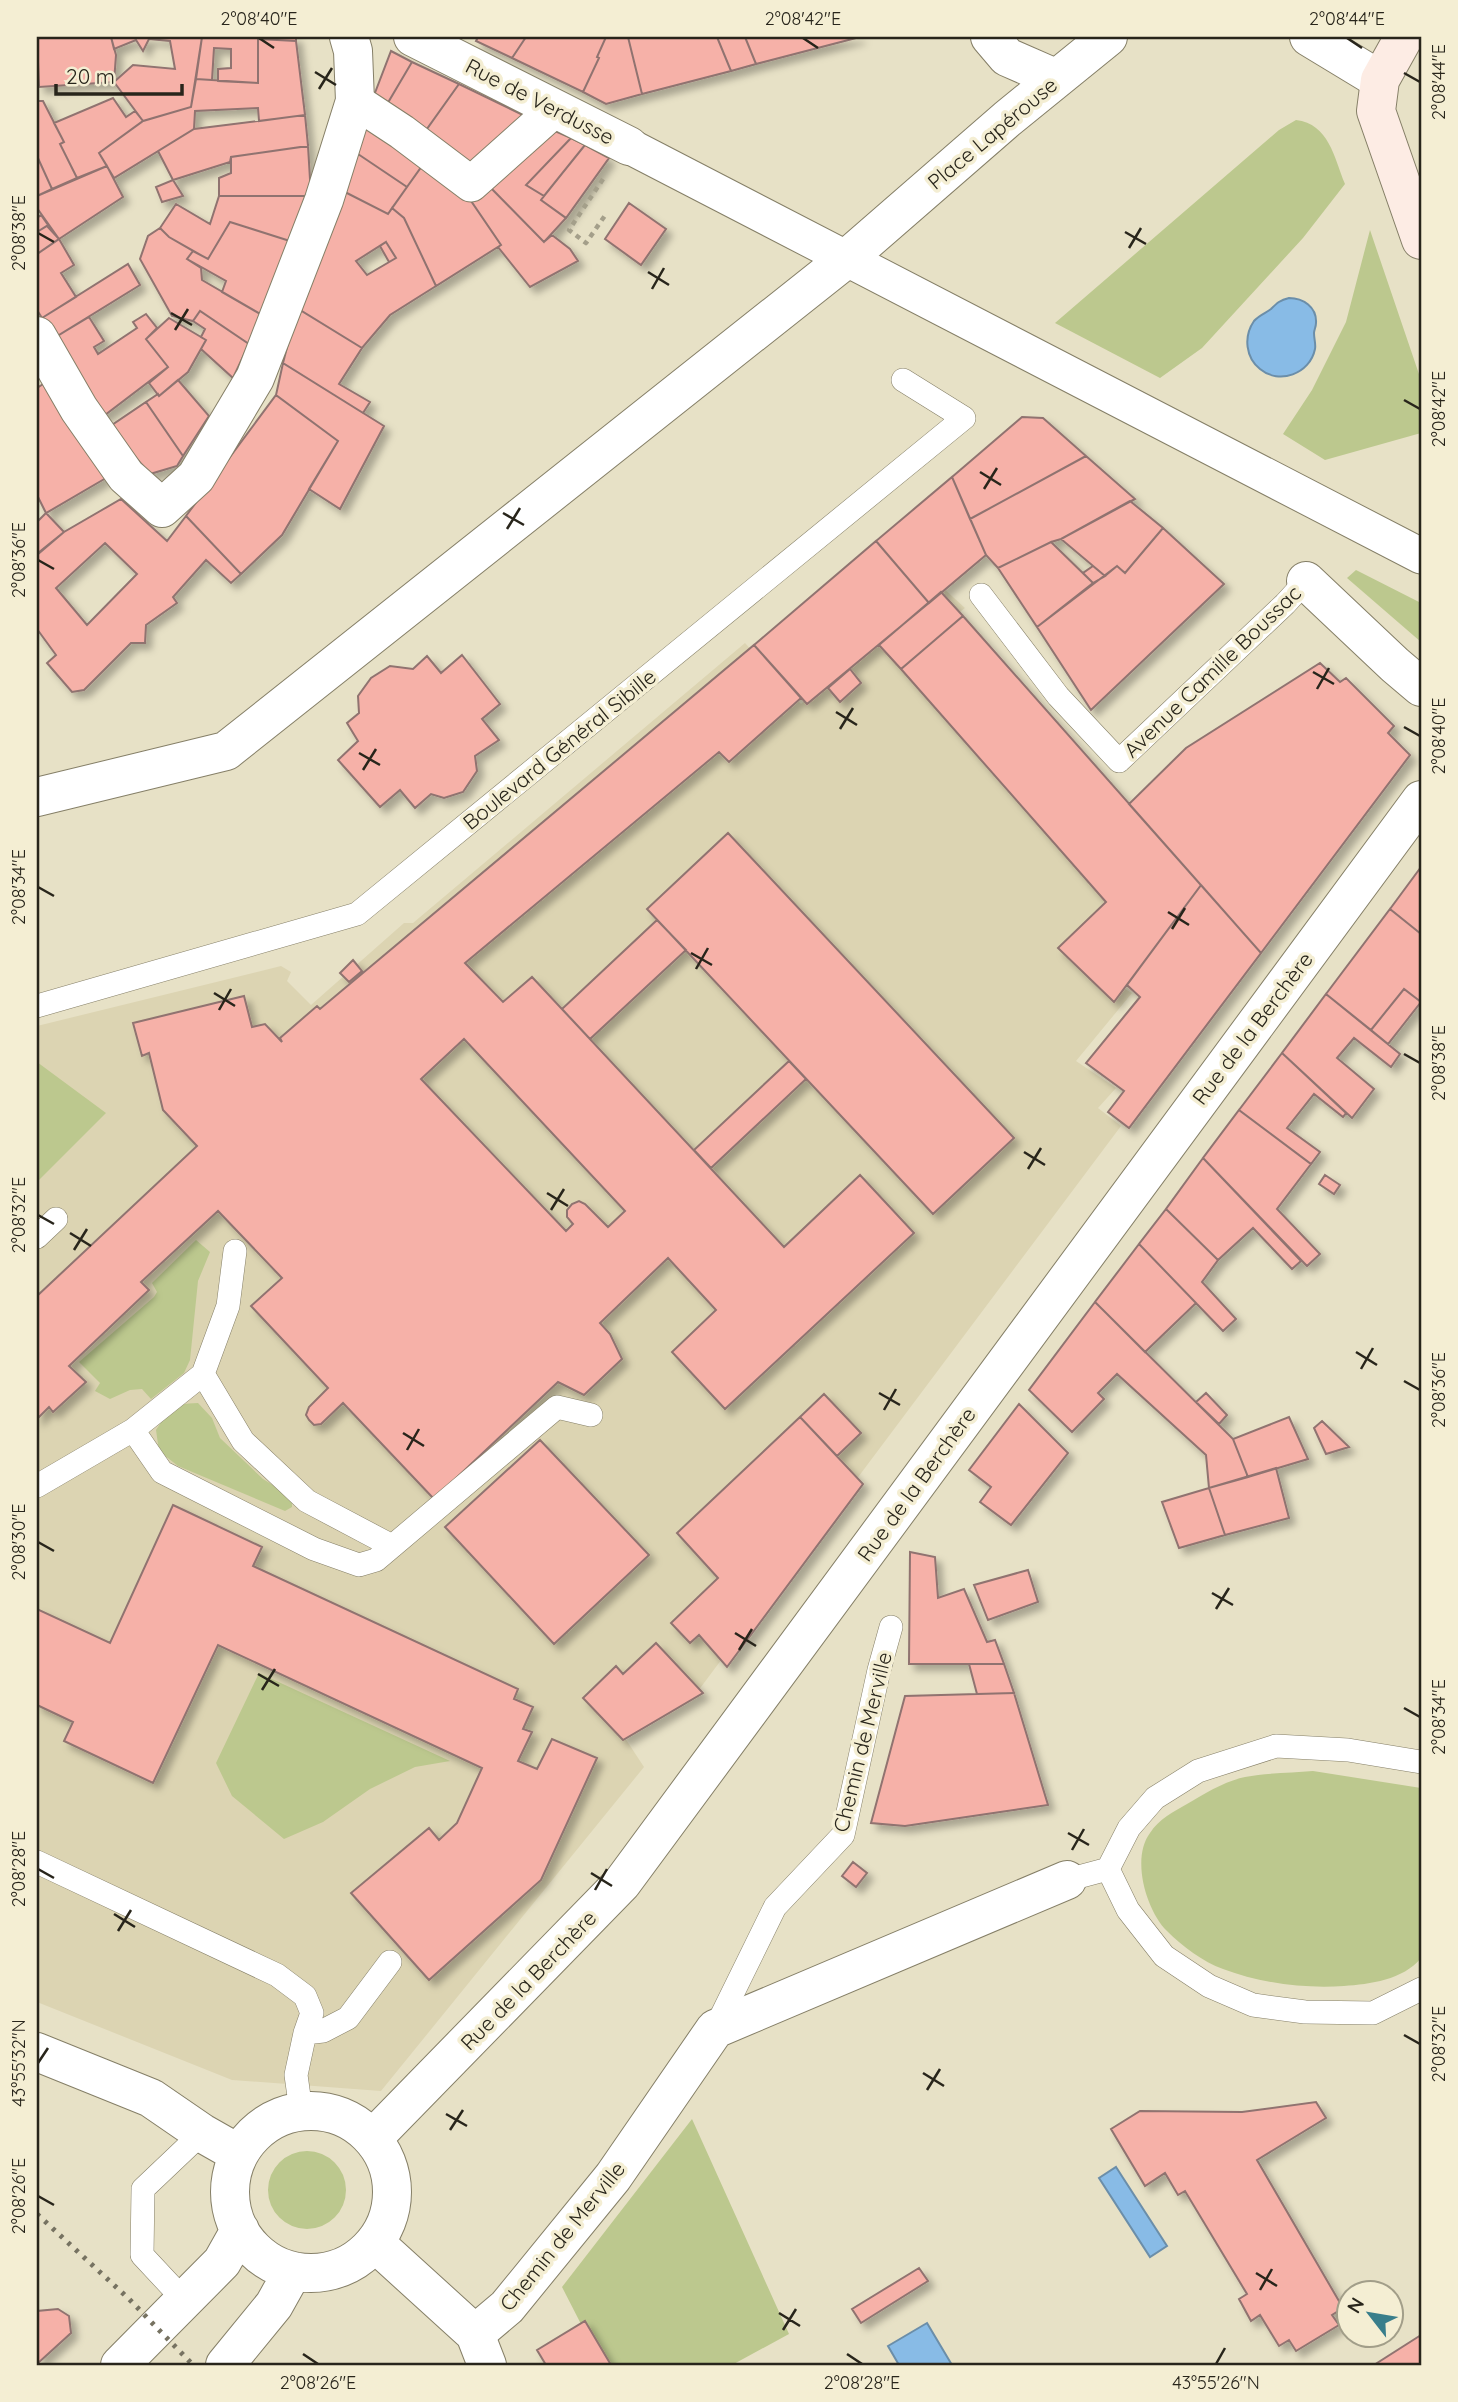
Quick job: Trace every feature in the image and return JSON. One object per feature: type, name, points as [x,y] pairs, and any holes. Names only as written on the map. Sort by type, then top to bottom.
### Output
[{"type":"main road","points":[[1404,37],[1380,80],[1376,111],[1421,240]]},
{"type":"main road","points":[[1380,80],[1421,187]]},
{"type":"street","points":[[37,336],[79,409],[126,476],[162,508],[195,477],[255,378],[324,200],[355,101],[354,51],[349,37]]},
{"type":"street","name":"Rue de Verdusse","points":[[413,37],[555,109],[620,157]]},
{"type":"street","points":[[990,37],[1007,57],[1055,78]]},
{"type":"street","name":"Place Lapérouse","points":[[846,259],[1055,78],[1108,37]]},
{"type":"street","points":[[1309,37],[1380,80]]},
{"type":"street","points":[[355,101],[402,132],[471,184],[555,109]]},
{"type":"street","points":[[620,157],[846,259],[1421,556]]},
{"type":"street","points":[[37,797],[226,751],[846,259]]},
{"type":"street","points":[[1306,581],[1421,687]]},
{"type":"street","name":"Rue de la Berchère","points":[[374,2137],[622,1883],[1421,800]]},
{"type":"street","points":[[715,2029],[1067,1880]]},
{"type":"street","name":"Chemin de Merville","points":[[481,2350],[507,2308],[613,2177],[715,2029]]},
{"type":"street","points":[[37,2052],[151,2098],[201,2133],[239,2154]]},
{"type":"street","points":[[301,2111],[327,2111],[351,2120],[374,2137],[392,2177],[392,2200],[387,2223],[375,2243],[358,2258],[338,2269],[316,2273],[293,2272],[271,2263],[253,2249],[232,2212],[230,2192],[232,2172],[239,2154],[255,2133],[276,2118],[301,2111]]},
{"type":"street","points":[[120,2365],[222,2262],[240,2230]]},
{"type":"street","points":[[375,2243],[481,2350]]},
{"type":"street","points":[[225,2365],[274,2305],[293,2272]]},
{"type":"lane","name":"Boulevard Général Sibille","points":[[37,1006],[357,914],[964,418],[903,380]]},
{"type":"lane","name":"Avenue Camille Boussac","points":[[981,595],[1058,695],[1119,761],[1286,604],[1306,581]]},
{"type":"lane","points":[[37,1237],[56,1219]]},
{"type":"lane","points":[[37,1486],[133,1430],[203,1374],[228,1306],[235,1251]]},
{"type":"lane","points":[[203,1374],[243,1441],[307,1501],[392,1546]]},
{"type":"lane","points":[[133,1430],[162,1472],[314,1549],[359,1565],[376,1560],[557,1407],[591,1415]]},
{"type":"lane","name":"Chemin de Merville","points":[[715,2029],[775,1907],[843,1835],[891,1627]]},
{"type":"lane","points":[[1067,1880],[1108,1869],[1129,1828],[1155,1798],[1198,1771],[1276,1746],[1348,1750],[1421,1762]]},
{"type":"lane","points":[[37,1862],[277,1975],[305,1996],[312,2013],[296,2075],[301,2111]]},
{"type":"lane","points":[[1108,1869],[1128,1910],[1164,1956],[1209,1986],[1253,2005],[1305,2012],[1373,2013],[1421,1989]]},
{"type":"lane","points":[[305,2033],[323,2031],[348,2018],[390,1962]]},
{"type":"lane","points":[[184,2300],[142,2255],[143,2189],[201,2133]]},
{"type":"path","points":[[607,214],[586,243],[569,230],[620,157]]},
{"type":"shaded area","points":[[941,586],[965,608],[956,615],[1192,883],[1118,985],[1132,993],[1076,1061],[1116,1088],[1098,1108],[1121,1126],[695,1695],[623,1735],[644,1767],[381,2091],[232,2080],[37,2002],[37,1026],[281,966],[291,972],[287,981],[311,1005],[404,923],[413,923],[745,643],[801,704]]},
{"type":"green space","points":[[1296,120],[1316,128],[1323,135],[1329,143],[1345,184],[1303,238],[1202,348],[1160,378],[1055,323],[1279,130]]},
{"type":"green space","points":[[1370,230],[1421,380],[1421,433],[1325,460],[1283,434],[1312,390],[1346,322]]},
{"type":"green space","points":[[1356,570],[1421,603],[1421,642],[1347,578]]},
{"type":"green space","points":[[37,1062],[106,1113],[37,1182]]},
{"type":"green space","points":[[196,1240],[210,1252],[198,1281],[190,1360],[184,1373],[151,1399],[142,1389],[130,1390],[110,1399],[95,1391],[100,1383],[79,1362],[154,1297],[157,1292],[152,1283]]},
{"type":"green space","points":[[198,1403],[212,1418],[220,1438],[263,1479],[292,1497],[292,1507],[285,1511],[178,1466],[159,1451],[156,1430],[169,1412],[177,1406]]},
{"type":"green space","points":[[259,1673],[450,1761],[415,1767],[370,1789],[323,1822],[284,1839],[232,1796],[216,1763]]},
{"type":"green space","points":[[1313,1771],[1421,1788],[1421,1958],[1405,1971],[1386,1980],[1314,1987],[1283,1984],[1237,1974],[1208,1962],[1179,1942],[1159,1922],[1147,1897],[1141,1869],[1144,1844],[1162,1820],[1208,1792],[1237,1779]]},
{"type":"green space","points":[[692,2119],[789,2334],[732,2365],[602,2365],[562,2287]]},
{"type":"green space","points":[[307,2151],[322,2154],[335,2162],[343,2175],[346,2190],[343,2205],[335,2218],[322,2226],[307,2229],[292,2226],[279,2218],[271,2205],[268,2190],[271,2175],[279,2162],[292,2154]]},
{"type":"water","points":[[1289,298],[1304,302],[1312,308],[1316,317],[1315,349],[1312,358],[1300,371],[1276,376],[1268,374],[1255,364],[1249,353],[1248,334],[1256,319]]},
{"type":"water","points":[[1116,2167],[1167,2246],[1150,2257],[1099,2178]]},
{"type":"water","points":[[927,2323],[952,2365],[899,2365],[888,2346]]},
{"type":"building","points":[[37,37],[111,37],[116,55],[114,82],[39,87]]},
{"type":"building","points":[[111,37],[149,39],[143,51],[136,40],[114,49]]},
{"type":"building","points":[[148,37],[202,37],[191,107],[143,121],[114,82],[133,65],[175,69],[170,41]]},
{"type":"building","points":[[202,37],[258,37],[258,83],[218,81],[218,69],[231,68],[231,49],[214,48],[212,80],[196,79]]},
{"type":"building","points":[[296,37],[296,41],[258,39]]},
{"type":"building","points":[[478,37],[526,37],[512,58],[476,41]]},
{"type":"building","points":[[526,37],[606,37],[583,92],[512,58]]},
{"type":"building","points":[[606,37],[628,37],[642,94],[606,104],[583,92]]},
{"type":"building","points":[[628,37],[717,37],[731,71],[642,94]]},
{"type":"building","points":[[717,37],[745,37],[756,64],[731,71]]},
{"type":"building","points":[[745,37],[860,37],[756,64]]},
{"type":"building","points":[[258,39],[296,41],[305,115],[259,121],[258,108],[195,111],[194,129],[114,178],[99,153],[143,121],[191,107],[196,79],[258,83]]},
{"type":"building","points":[[391,51],[412,62],[386,106],[373,98]]},
{"type":"building","points":[[412,62],[459,84],[424,133],[386,106]]},
{"type":"building","points":[[459,84],[523,115],[473,171],[424,133]]},
{"type":"building","points":[[113,98],[126,117],[135,111],[143,121],[99,153],[107,166],[77,178],[60,144],[64,142],[54,123]]},
{"type":"building","points":[[37,101],[43,101],[64,142],[60,144],[77,178],[52,189],[37,156]]},
{"type":"building","points":[[305,115],[308,146],[231,157],[230,162],[173,180],[158,151],[194,129]]},
{"type":"building","points":[[367,125],[422,166],[407,187],[355,152]]},
{"type":"building","points":[[555,131],[571,138],[526,185],[544,196],[541,200],[566,218],[544,242],[488,185]]},
{"type":"building","points":[[571,138],[585,145],[544,196],[526,185]]},
{"type":"building","points":[[585,145],[609,158],[566,218],[541,200]]},
{"type":"building","points":[[308,146],[311,196],[219,196],[219,178],[231,173],[231,157]]},
{"type":"building","points":[[355,152],[407,187],[388,214],[341,190]]},
{"type":"building","points":[[37,156],[52,189],[37,196]]},
{"type":"building","points":[[107,166],[123,197],[59,239],[37,208],[37,196]]},
{"type":"building","points":[[422,166],[469,198],[501,245],[436,286],[404,218],[392,208]]},
{"type":"building","points":[[173,180],[183,196],[162,202],[156,187]]},
{"type":"building","points":[[488,185],[544,242],[552,235],[570,249],[578,261],[530,287],[498,247],[501,245],[469,198]]},
{"type":"building","points":[[341,190],[388,214],[392,208],[404,218],[436,286],[390,315],[362,348],[297,308]],"holes":[[[386,242],[396,258],[367,275],[356,261]]]},
{"type":"building","points":[[219,196],[311,196],[293,242],[230,222],[208,259],[169,237],[160,228],[176,204],[210,224]]},
{"type":"building","points":[[629,203],[666,229],[641,265],[605,239]]},
{"type":"building","points":[[41,215],[48,225],[37,232],[37,218]]},
{"type":"building","points":[[230,222],[293,242],[262,315],[222,292],[226,281],[187,259],[193,251],[208,259]]},
{"type":"building","points":[[47,226],[59,239],[37,254],[37,232]]},
{"type":"building","points":[[160,228],[169,237],[193,251],[187,259],[201,268],[202,280],[262,315],[249,344],[200,311],[193,321],[172,316],[140,259],[148,236]]},
{"type":"building","points":[[59,239],[74,265],[61,273],[76,297],[42,318],[37,310],[37,254]]},
{"type":"building","points":[[386,242],[396,258],[389,262],[380,246]]},
{"type":"building","points":[[128,264],[140,285],[54,338],[42,318]]},
{"type":"building","points":[[297,308],[362,348],[339,384],[370,402],[363,413],[283,363]]},
{"type":"building","points":[[200,311],[249,344],[233,378],[201,349],[206,340],[201,337],[205,329],[193,321]]},
{"type":"building","points":[[146,314],[157,328],[146,339],[168,367],[101,418],[54,338],[89,317],[104,341],[94,347],[98,354],[137,328],[133,322]]},
{"type":"building","points":[[169,318],[206,340],[188,372],[159,396],[149,383],[168,367],[146,339]]},
{"type":"building","points":[[283,363],[384,426],[340,509],[309,489],[338,441],[276,395]]},
{"type":"building","points":[[178,380],[209,416],[183,456],[146,402],[158,394],[159,396]]},
{"type":"building","points":[[48,381],[106,478],[46,513],[37,495],[37,388]]},
{"type":"building","points":[[276,395],[338,441],[282,535],[241,574],[186,516]]},
{"type":"building","points":[[146,402],[183,456],[177,466],[150,474],[109,427]]},
{"type":"building","points":[[1022,417],[1043,418],[1086,456],[970,519],[952,477]]},
{"type":"building","points":[[1086,456],[1135,499],[1061,539],[998,568],[986,555],[970,519]]},
{"type":"building","points":[[952,477],[986,555],[929,603],[876,541]]},
{"type":"building","points":[[121,499],[167,541],[186,516],[241,574],[231,583],[206,560],[173,597],[177,603],[146,625],[145,643],[131,643],[84,690],[72,692],[47,663],[56,655],[37,629],[37,555],[64,532]],"holes":[[[105,543],[137,574],[87,625],[56,588]]]},
{"type":"building","points":[[1130,501],[1163,528],[1125,573],[1117,566],[1105,576],[1061,539]]},
{"type":"building","points":[[46,513],[64,532],[38,553],[37,522]]},
{"type":"building","points":[[1163,528],[1224,584],[1091,710],[1037,627],[1117,566],[1125,573]]},
{"type":"building","points":[[876,541],[929,603],[807,704],[754,645]]},
{"type":"building","points":[[1051,542],[1093,583],[1037,627],[998,568]]},
{"type":"building","points":[[1093,566],[1105,576],[1093,583],[1083,573]]},
{"type":"building","points":[[941,592],[963,616],[901,669],[879,645]]},
{"type":"building","points":[[963,616],[1201,885],[1114,1002],[1058,948],[1106,902],[901,669]]},
{"type":"building","points":[[754,645],[801,698],[729,762],[719,752],[465,963],[503,1002],[532,977],[784,1247],[860,1175],[914,1233],[725,1409],[672,1352],[716,1310],[668,1258],[600,1323],[610,1334],[622,1359],[584,1395],[558,1382],[434,1499],[343,1403],[321,1424],[314,1425],[309,1420],[306,1415],[309,1407],[328,1388],[251,1306],[282,1278],[218,1211],[141,1282],[149,1290],[69,1366],[86,1382],[53,1412],[49,1407],[37,1419],[37,1296],[197,1146],[163,1110],[149,1053],[142,1056],[133,1023],[244,996],[252,1027],[265,1024],[282,1042],[280,1038],[317,1006],[320,1009]],"holes":[[[464,1039],[625,1211],[608,1227],[579,1201],[567,1210],[567,1217],[573,1224],[566,1231],[421,1079]]]},
{"type":"building","points":[[462,655],[500,704],[482,719],[499,740],[475,756],[477,771],[463,792],[444,798],[431,794],[415,808],[400,790],[380,807],[338,760],[358,741],[347,723],[359,713],[358,696],[371,678],[390,666],[413,669],[427,656],[441,673]]},
{"type":"building","points":[[1320,663],[1340,682],[1346,678],[1394,726],[1388,733],[1410,755],[1261,953],[1129,804],[1186,748]]},
{"type":"building","points":[[850,669],[861,683],[840,702],[828,688]]},
{"type":"building","points":[[728,833],[1014,1138],[933,1214],[647,909]]},
{"type":"building","points":[[1421,867],[1421,934],[1390,909]]},
{"type":"building","points":[[1201,885],[1261,953],[1129,1128],[1108,1112],[1124,1091],[1086,1063],[1140,997],[1127,985]]},
{"type":"building","points":[[1390,909],[1421,934],[1421,1002],[1404,989],[1371,1030],[1326,994]]},
{"type":"building","points":[[657,920],[686,950],[590,1039],[562,1009]]},
{"type":"building","points":[[353,960],[362,971],[349,982],[340,973]]},
{"type":"building","points":[[1404,989],[1421,1002],[1388,1044],[1371,1030]]},
{"type":"building","points":[[1326,994],[1400,1054],[1391,1067],[1354,1038],[1337,1058],[1374,1089],[1352,1118],[1282,1053]]},
{"type":"building","points":[[1282,1053],[1346,1113],[1343,1117],[1314,1094],[1287,1128],[1320,1152],[1311,1164],[1239,1110]]},
{"type":"building","points":[[789,1061],[806,1079],[711,1168],[694,1150]]},
{"type":"building","points":[[1239,1110],[1311,1164],[1277,1209],[1320,1254],[1307,1266],[1203,1158]]},
{"type":"building","points":[[1203,1158],[1301,1261],[1292,1269],[1253,1228],[1218,1260],[1166,1209]]},
{"type":"building","points":[[1325,1175],[1340,1185],[1334,1194],[1319,1184]]},
{"type":"building","points":[[1166,1209],[1218,1260],[1202,1282],[1236,1319],[1223,1331],[1139,1244]]},
{"type":"building","points":[[1139,1244],[1196,1303],[1145,1352],[1095,1302]]},
{"type":"building","points":[[1095,1302],[1233,1439],[1248,1477],[1209,1488],[1206,1455],[1117,1374],[1098,1393],[1104,1399],[1072,1432],[1029,1390]]},
{"type":"building","points":[[1206,1393],[1227,1415],[1219,1424],[1196,1402]]},
{"type":"building","points":[[824,1394],[861,1433],[837,1456],[800,1417]]},
{"type":"building","points":[[1019,1404],[1068,1453],[1011,1525],[980,1502],[991,1487],[969,1470]]},
{"type":"building","points":[[800,1417],[863,1484],[727,1667],[699,1635],[690,1643],[671,1623],[718,1578],[677,1533]]},
{"type":"building","points":[[1289,1417],[1308,1459],[1248,1477],[1233,1439]]},
{"type":"building","points":[[1322,1421],[1349,1447],[1326,1454],[1314,1428]]},
{"type":"building","points":[[540,1440],[649,1555],[554,1644],[445,1527]]},
{"type":"building","points":[[1276,1468],[1289,1518],[1225,1535],[1209,1488]]},
{"type":"building","points":[[1209,1488],[1225,1535],[1179,1548],[1162,1502]]},
{"type":"building","points":[[173,1505],[262,1547],[253,1566],[518,1689],[514,1699],[533,1707],[523,1729],[532,1732],[518,1761],[537,1769],[552,1739],[597,1758],[541,1880],[429,1980],[351,1893],[429,1828],[439,1840],[457,1823],[482,1768],[218,1645],[153,1783],[64,1741],[73,1722],[37,1705],[37,1609],[110,1643]]},
{"type":"building","points":[[910,1552],[935,1557],[938,1598],[964,1589],[987,1642],[995,1640],[1004,1664],[909,1664]]},
{"type":"building","points":[[1028,1570],[1038,1602],[988,1620],[974,1585]]},
{"type":"building","points":[[656,1643],[703,1693],[623,1740],[583,1698],[616,1666],[623,1674]]},
{"type":"building","points":[[969,1664],[1004,1664],[1014,1693],[977,1694]]},
{"type":"building","points":[[1014,1693],[1048,1805],[905,1826],[871,1823],[905,1696]]},
{"type":"building","points":[[853,1862],[867,1873],[856,1887],[842,1876]]},
{"type":"building","points":[[1316,2102],[1326,2118],[1257,2160],[1336,2296],[1336,2312],[1332,2315],[1336,2327],[1296,2351],[1289,2340],[1279,2346],[1260,2315],[1251,2321],[1239,2299],[1247,2294],[1185,2191],[1178,2195],[1165,2173],[1145,2186],[1111,2129],[1140,2111],[1242,2112]]},
{"type":"building","points":[[919,2268],[928,2281],[861,2323],[852,2309]]},
{"type":"building","points":[[58,2309],[69,2316],[71,2333],[37,2364],[37,2311]]},
{"type":"building","points":[[585,2321],[611,2365],[546,2365],[537,2350]]},
{"type":"building","points":[[1421,2335],[1421,2365],[1374,2365],[1398,2350],[1406,2350],[1406,2345]]},
{"type":"railway","points":[[37,2214],[128,2298],[193,2365]]}]
